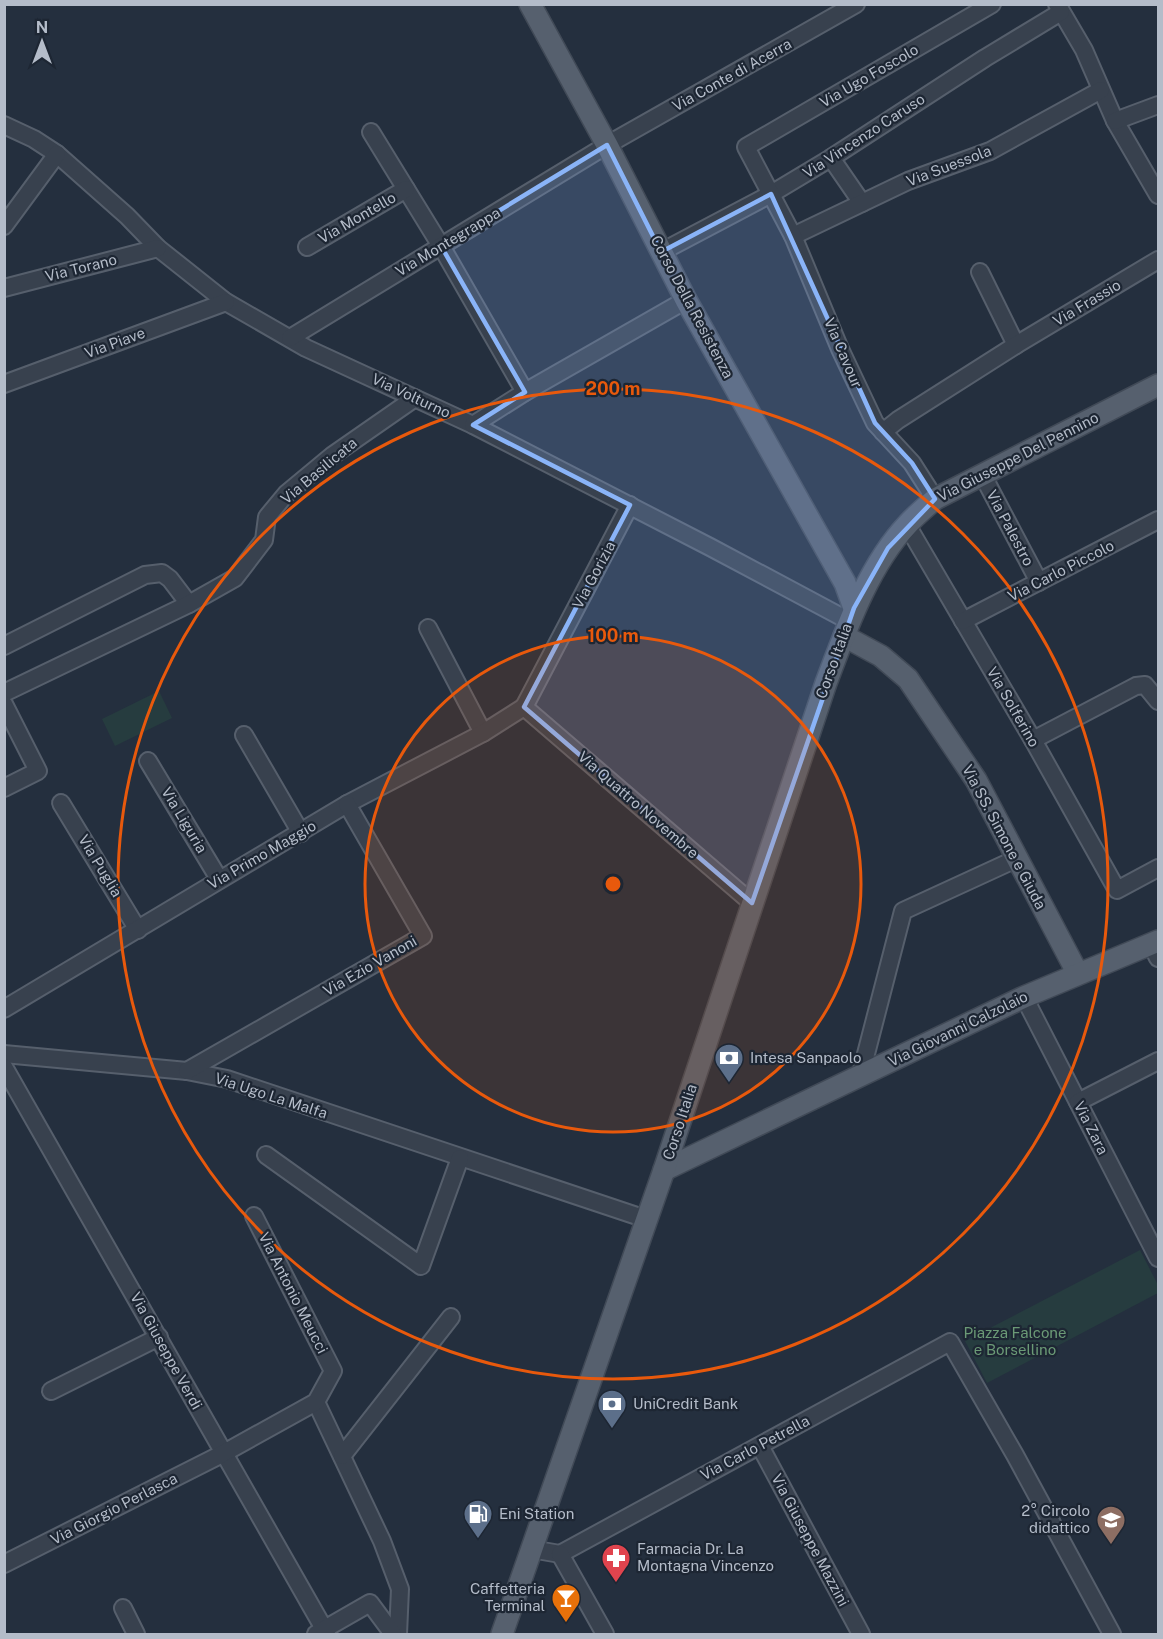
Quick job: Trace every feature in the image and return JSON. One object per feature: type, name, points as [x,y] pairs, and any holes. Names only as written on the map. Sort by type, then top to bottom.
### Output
[{"type":"main road","name":"Corso Della Resistenza","points":[[530,4],[607,145],[687,300],[845,583],[849,622]]},
{"type":"main road","name":"Via Giuseppe Del Pennino","points":[[849,622],[888,548],[907,525],[935,499],[1158,385]]},
{"type":"main road","name":"Via SS. Simone e Giuda","points":[[849,622],[881,656],[908,679],[976,780],[1078,974]]},
{"type":"main road","name":"Corso Italia","points":[[502,1635],[664,1170],[825,683],[849,622]]},
{"type":"main road","name":"Via Giovanni Calzolaio","points":[[664,1170],[1024,997],[1078,974],[1156,947]]},
{"type":"street","name":"Via Conte di Acerra","points":[[607,145],[830,12],[856,4]]},
{"type":"street","name":"Via Ugo Foscolo","points":[[746,147],[992,4]]},
{"type":"street","points":[[1059,8],[1084,50],[1115,121],[1158,195]]},
{"type":"street","name":"Via Vincenzo Caruso","points":[[661,252],[771,194],[831,158],[1059,8]]},
{"type":"street","name":"Via Suessola","points":[[793,236],[908,182],[990,151],[1101,90]]},
{"type":"street","points":[[1115,121],[1158,105]]},
{"type":"street","name":"Via Volturno","points":[[4,125],[34,139],[57,154],[113,203],[158,248],[226,302],[290,338],[473,425],[849,622]]},
{"type":"street","name":"Via Montello","points":[[371,132],[441,246],[525,392]]},
{"type":"street","name":"Via Montegrappa","points":[[290,338],[607,145]]},
{"type":"street","name":"Via Cavour","points":[[746,147],[793,236],[840,349],[875,423],[912,464],[935,499]]},
{"type":"street","points":[[4,226],[57,154]]},
{"type":"street","points":[[831,158],[862,203]]},
{"type":"street","name":"Via Montello","points":[[307,247],[406,189]]},
{"type":"street","name":"Via Torano","points":[[4,288],[158,248]]},
{"type":"street","name":"Via Frassio","points":[[883,432],[898,420],[1016,345],[1158,260]]},
{"type":"street","points":[[980,272],[1016,345]]},
{"type":"street","points":[[473,425],[525,392],[687,300]]},
{"type":"street","name":"Via Piave","points":[[4,384],[226,302]]},
{"type":"street","name":"Via Basilicata","points":[[4,693],[189,604],[236,578],[264,540],[267,517],[286,495],[333,455],[415,398]]},
{"type":"street","name":"Via Palestro","points":[[982,474],[1039,582]]},
{"type":"street","name":"Via Gorizia","points":[[524,707],[630,506]]},
{"type":"street","name":"Via Carlo Piccolo","points":[[963,621],[1158,520]]},
{"type":"street","name":"Via Solferino","points":[[907,525],[1033,740],[1117,890],[1158,868]]},
{"type":"street","points":[[4,646],[146,575],[162,573],[170,579],[189,604]]},
{"type":"street","points":[[428,628],[483,733]]},
{"type":"street","points":[[1033,740],[1137,686],[1145,685],[1158,701]]},
{"type":"street","points":[[4,704],[38,771],[4,788]]},
{"type":"street","name":"Via Primo Maggio","points":[[4,1009],[346,804],[483,733],[524,707]]},
{"type":"street","name":"Via Quattro Novembre","points":[[524,707],[752,903]]},
{"type":"street","points":[[244,735],[300,833]]},
{"type":"street","name":"Via Liguria","points":[[148,760],[219,879]]},
{"type":"street","name":"Via Puglia","points":[[62,803],[138,930]]},
{"type":"street","name":"Via Ezio Vanoni","points":[[187,1071],[423,936],[346,804]]},
{"type":"street","points":[[860,1077],[903,911],[1016,859]]},
{"type":"street","name":"Via Zara","points":[[1024,997],[1078,1102],[1152,1230],[1158,1258]]},
{"type":"street","name":"Via Ugo La Malfa","points":[[4,1054],[187,1071],[227,1079],[646,1219]]},
{"type":"street","points":[[1078,1102],[1158,1061]]},
{"type":"street","name":"Via Giuseppe Verdi","points":[[4,1067],[159,1337],[322,1633]]},
{"type":"street","points":[[266,1155],[421,1266],[460,1158]]},
{"type":"street","name":"Via Antonio Meucci","points":[[254,1216],[333,1371],[316,1402]]},
{"type":"street","points":[[342,1456],[451,1317]]},
{"type":"street","points":[[51,1391],[159,1337]]},
{"type":"street","name":"Via Carlo Petrella","points":[[560,1554],[950,1342],[1021,1466],[1112,1635]]},
{"type":"street","points":[[224,1454],[316,1402],[382,1541],[400,1589],[398,1635]]},
{"type":"street","name":"Via Giuseppe Mazzini","points":[[760,1446],[861,1635]]},
{"type":"street","name":"Via Giorgio Perlasca","points":[[6,1561],[224,1454]]},
{"type":"street","points":[[531,1549],[560,1554],[605,1635]]},
{"type":"street","points":[[322,1633],[370,1603],[393,1635]]},
{"type":"street","points":[[123,1608],[136,1635]]},
{"type":"highlighted area","points":[[607,145],[661,252],[771,194],[875,423],[912,463],[935,499],[888,548],[854,608],[752,903],[524,707],[630,505],[473,425],[525,392],[441,246]]},
{"type":"green space","points":[[159,691],[172,718],[115,746],[102,719]]},
{"type":"green space","name":"Piazza Falcone e Borsellino","points":[[1140,1250],[1158,1285],[1158,1293],[987,1383],[965,1341]]},
{"type":"place","name":"Intesa Sanpaolo","points":[[729,1084]]},
{"type":"place","name":"UniCredit Bank","points":[[612,1430]]},
{"type":"place","name":"Eni Station","points":[[478,1540]]},
{"type":"place","name":"2° Circolo didattico","points":[[1111,1546]]},
{"type":"place","name":"Farmacia Dr. La Montagna Vincenzo","points":[[616,1584]]},
{"type":"place","name":"Caffetteria Terminal","points":[[566,1624]]}]
